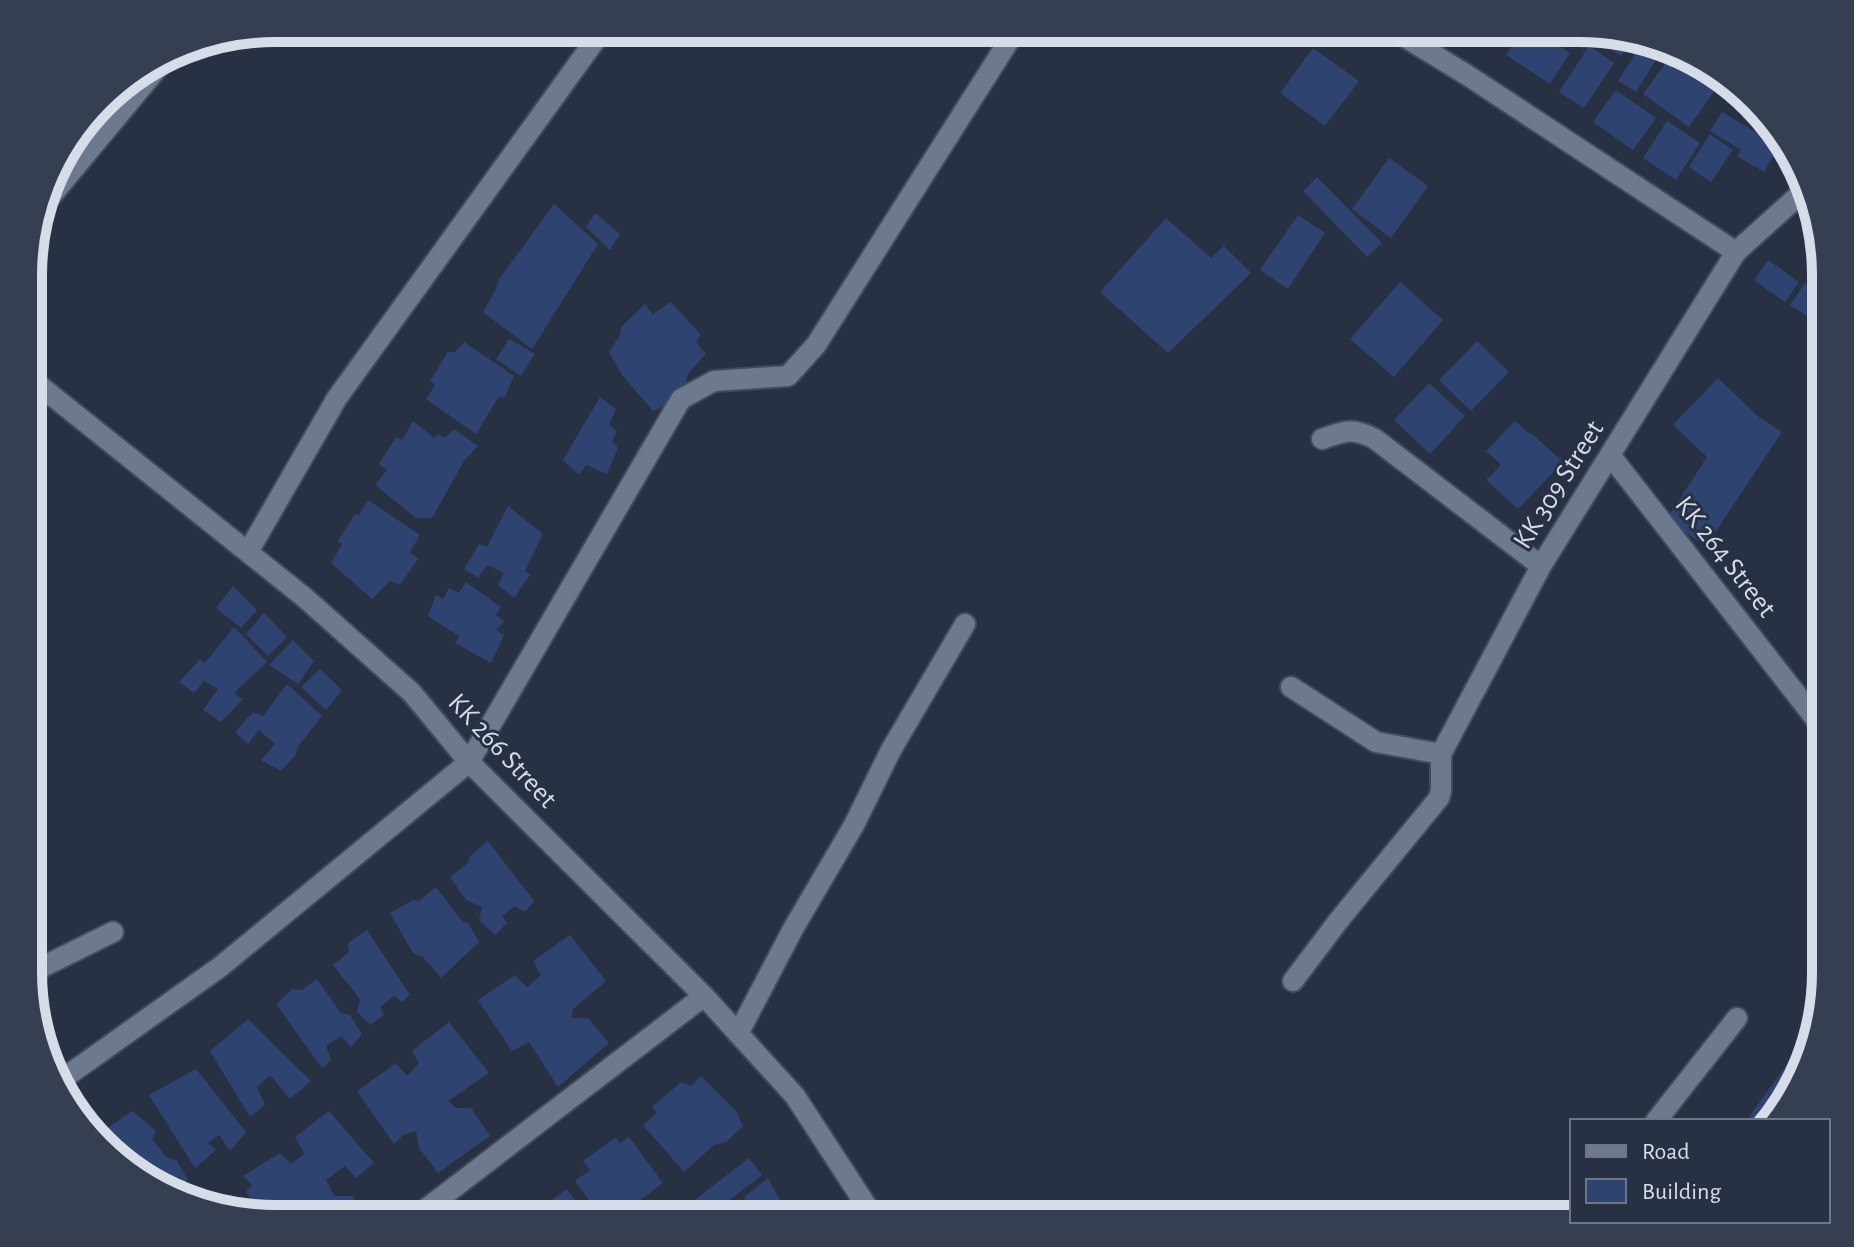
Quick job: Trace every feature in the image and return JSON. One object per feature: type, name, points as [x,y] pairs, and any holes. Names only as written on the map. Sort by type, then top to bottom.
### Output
[{"type":"street","points":[[248,552],[337,398],[594,42]]},
{"type":"street","points":[[67,1076],[220,967],[469,762],[681,399],[714,381],[788,376],[816,345],[1008,42]]},
{"type":"street","points":[[1413,42],[1736,252]]},
{"type":"street","points":[[61,184],[147,80]]},
{"type":"street","name":"KK 309 Street","points":[[1441,754],[1541,566],[1736,252],[1798,196]]},
{"type":"street","name":"KK 266 Street","points":[[42,388],[304,597],[412,693],[469,762],[704,996],[795,1096],[866,1205]]},
{"type":"street","points":[[1322,439],[1359,430],[1375,439],[1541,566]]},
{"type":"street","name":"KK 264 Street","points":[[1610,455],[1812,714]]},
{"type":"street","points":[[738,1034],[793,929],[854,825],[891,750],[965,624]]},
{"type":"street","points":[[1291,687],[1376,742],[1441,754],[1439,798],[1293,981]]},
{"type":"street","points":[[42,967],[113,932]]},
{"type":"street","points":[[431,1205],[704,996]]},
{"type":"street","points":[[1658,1119],[1737,1018]]},
{"type":"building","points":[[1514,42],[1554,42],[1570,53],[1550,84],[1506,55]]},
{"type":"building","points":[[1601,43],[1627,47],[1621,56]]},
{"type":"building","points":[[1589,46],[1614,63],[1584,108],[1559,92]]},
{"type":"building","points":[[1313,48],[1359,81],[1325,126],[1280,93]]},
{"type":"building","points":[[1638,50],[1658,56],[1636,92],[1618,81]]},
{"type":"building","points":[[1668,60],[1717,87],[1689,127],[1643,94]]},
{"type":"building","points":[[1616,90],[1656,118],[1633,150],[1593,122]]},
{"type":"building","points":[[1739,106],[1753,121],[1737,109]]},
{"type":"building","points":[[1722,112],[1769,140],[1776,151],[1764,172],[1737,156],[1741,150],[1710,131]]},
{"type":"building","points":[[1667,121],[1700,143],[1676,180],[1643,158]]},
{"type":"building","points":[[1710,134],[1733,150],[1711,182],[1689,167]]},
{"type":"building","points":[[1389,158],[1428,186],[1391,238],[1352,209]]},
{"type":"building","points":[[1317,177],[1382,243],[1367,257],[1303,191]]},
{"type":"building","points":[[554,204],[598,244],[532,349],[483,312],[500,278]]},
{"type":"building","points":[[595,213],[620,234],[610,250],[586,227]]},
{"type":"building","points":[[1298,215],[1325,233],[1288,289],[1260,270]]},
{"type":"building","points":[[1166,218],[1211,258],[1224,246],[1251,273],[1168,353],[1100,292]]},
{"type":"building","points":[[1768,260],[1799,282],[1785,302],[1754,280]]},
{"type":"building","points":[[1400,282],[1443,320],[1394,377],[1350,339]]},
{"type":"building","points":[[1805,283],[1812,288],[1812,320],[1790,305]]},
{"type":"building","points":[[671,302],[701,335],[696,342],[706,354],[667,404],[653,411],[622,375],[609,352],[620,335],[621,327],[645,304],[653,314]]},
{"type":"building","points":[[509,339],[535,354],[521,376],[496,359]]},
{"type":"building","points":[[1477,341],[1509,372],[1471,411],[1439,380]]},
{"type":"building","points":[[464,342],[514,376],[505,397],[498,398],[476,434],[426,399],[435,385],[430,381],[448,352],[455,352]]},
{"type":"building","points":[[1718,378],[1759,417],[1782,432],[1706,546],[1666,520],[1707,457],[1673,425]]},
{"type":"building","points":[[1429,383],[1465,416],[1430,454],[1394,420]]},
{"type":"building","points":[[600,397],[616,409],[609,425],[617,431],[612,441],[618,448],[607,474],[586,465],[579,475],[563,460]]},
{"type":"building","points":[[413,421],[434,438],[438,434],[445,438],[454,429],[478,446],[464,461],[432,518],[416,518],[375,485],[387,470],[379,464],[396,437],[402,440]]},
{"type":"building","points":[[1515,421],[1563,462],[1518,509],[1486,480],[1501,465],[1486,451]]},
{"type":"building","points":[[368,500],[420,535],[410,552],[418,559],[400,585],[390,581],[372,599],[331,563],[342,544],[337,542]]},
{"type":"building","points":[[508,506],[543,534],[525,571],[530,575],[514,598],[498,585],[504,573],[487,565],[478,578],[464,569],[479,544],[487,547]]},
{"type":"building","points":[[466,582],[501,607],[496,615],[504,621],[496,630],[504,635],[491,663],[455,643],[459,636],[428,616],[436,595],[443,599],[449,588],[459,593]]},
{"type":"building","points":[[233,586],[257,610],[241,628],[216,608]]},
{"type":"building","points":[[264,613],[287,637],[268,656],[246,634]]},
{"type":"building","points":[[234,627],[267,662],[234,693],[243,699],[221,722],[203,710],[218,689],[204,681],[194,693],[179,682],[200,659],[205,663]]},
{"type":"building","points":[[293,640],[314,661],[298,684],[269,665]]},
{"type":"building","points":[[320,669],[342,690],[326,710],[301,687]]},
{"type":"building","points":[[287,684],[322,716],[281,771],[261,760],[275,744],[259,730],[248,744],[235,732],[253,712],[263,716]]},
{"type":"building","points":[[488,841],[534,901],[525,912],[515,906],[502,916],[507,923],[495,935],[479,920],[482,907],[466,900],[450,877]]},
{"type":"building","points":[[436,887],[462,921],[469,924],[479,942],[441,978],[423,957],[413,953],[390,913],[413,900],[419,901]]},
{"type":"building","points":[[367,930],[410,995],[402,1002],[394,996],[380,1007],[384,1015],[370,1025],[357,1011],[360,999],[333,965],[349,952],[348,943]]},
{"type":"building","points":[[570,935],[606,981],[572,1010],[572,1018],[588,1018],[609,1043],[558,1087],[529,1042],[512,1051],[478,1000],[515,975],[527,987],[541,975],[533,961]]},
{"type":"building","points":[[317,979],[341,1013],[350,1015],[362,1034],[351,1047],[341,1036],[326,1046],[331,1060],[322,1068],[276,1004],[293,989],[302,990]]},
{"type":"building","points":[[248,1019],[311,1081],[290,1099],[270,1075],[257,1087],[265,1105],[250,1117],[210,1051]]},
{"type":"building","points":[[449,1022],[489,1073],[448,1101],[456,1108],[471,1108],[490,1136],[438,1173],[419,1148],[416,1131],[403,1135],[394,1144],[357,1091],[396,1063],[407,1076],[419,1063],[412,1051]]},
{"type":"building","points":[[1795,1053],[1788,1075],[1773,1102],[1760,1119],[1749,1117]]},
{"type":"building","points":[[196,1069],[246,1132],[230,1151],[219,1135],[208,1143],[216,1150],[195,1168],[149,1095]]},
{"type":"building","points":[[701,1076],[736,1111],[743,1126],[726,1142],[714,1145],[684,1172],[643,1125],[657,1113],[652,1107],[681,1082],[691,1086]]},
{"type":"building","points":[[132,1111],[156,1131],[152,1139],[166,1157],[176,1160],[188,1180],[181,1185],[145,1166],[104,1130]]},
{"type":"building","points":[[329,1111],[374,1163],[356,1178],[345,1166],[326,1180],[334,1196],[353,1196],[357,1205],[256,1205],[246,1192],[252,1185],[243,1176],[280,1153],[291,1164],[305,1154],[295,1137]]},
{"type":"building","points":[[616,1137],[620,1143],[629,1137],[663,1183],[633,1205],[593,1205],[575,1181],[590,1170],[583,1161]]},
{"type":"building","points":[[749,1158],[762,1175],[723,1205],[688,1205]]},
{"type":"building","points":[[768,1178],[782,1205],[742,1205],[745,1196]]},
{"type":"building","points":[[567,1189],[579,1205],[544,1205]]}]
